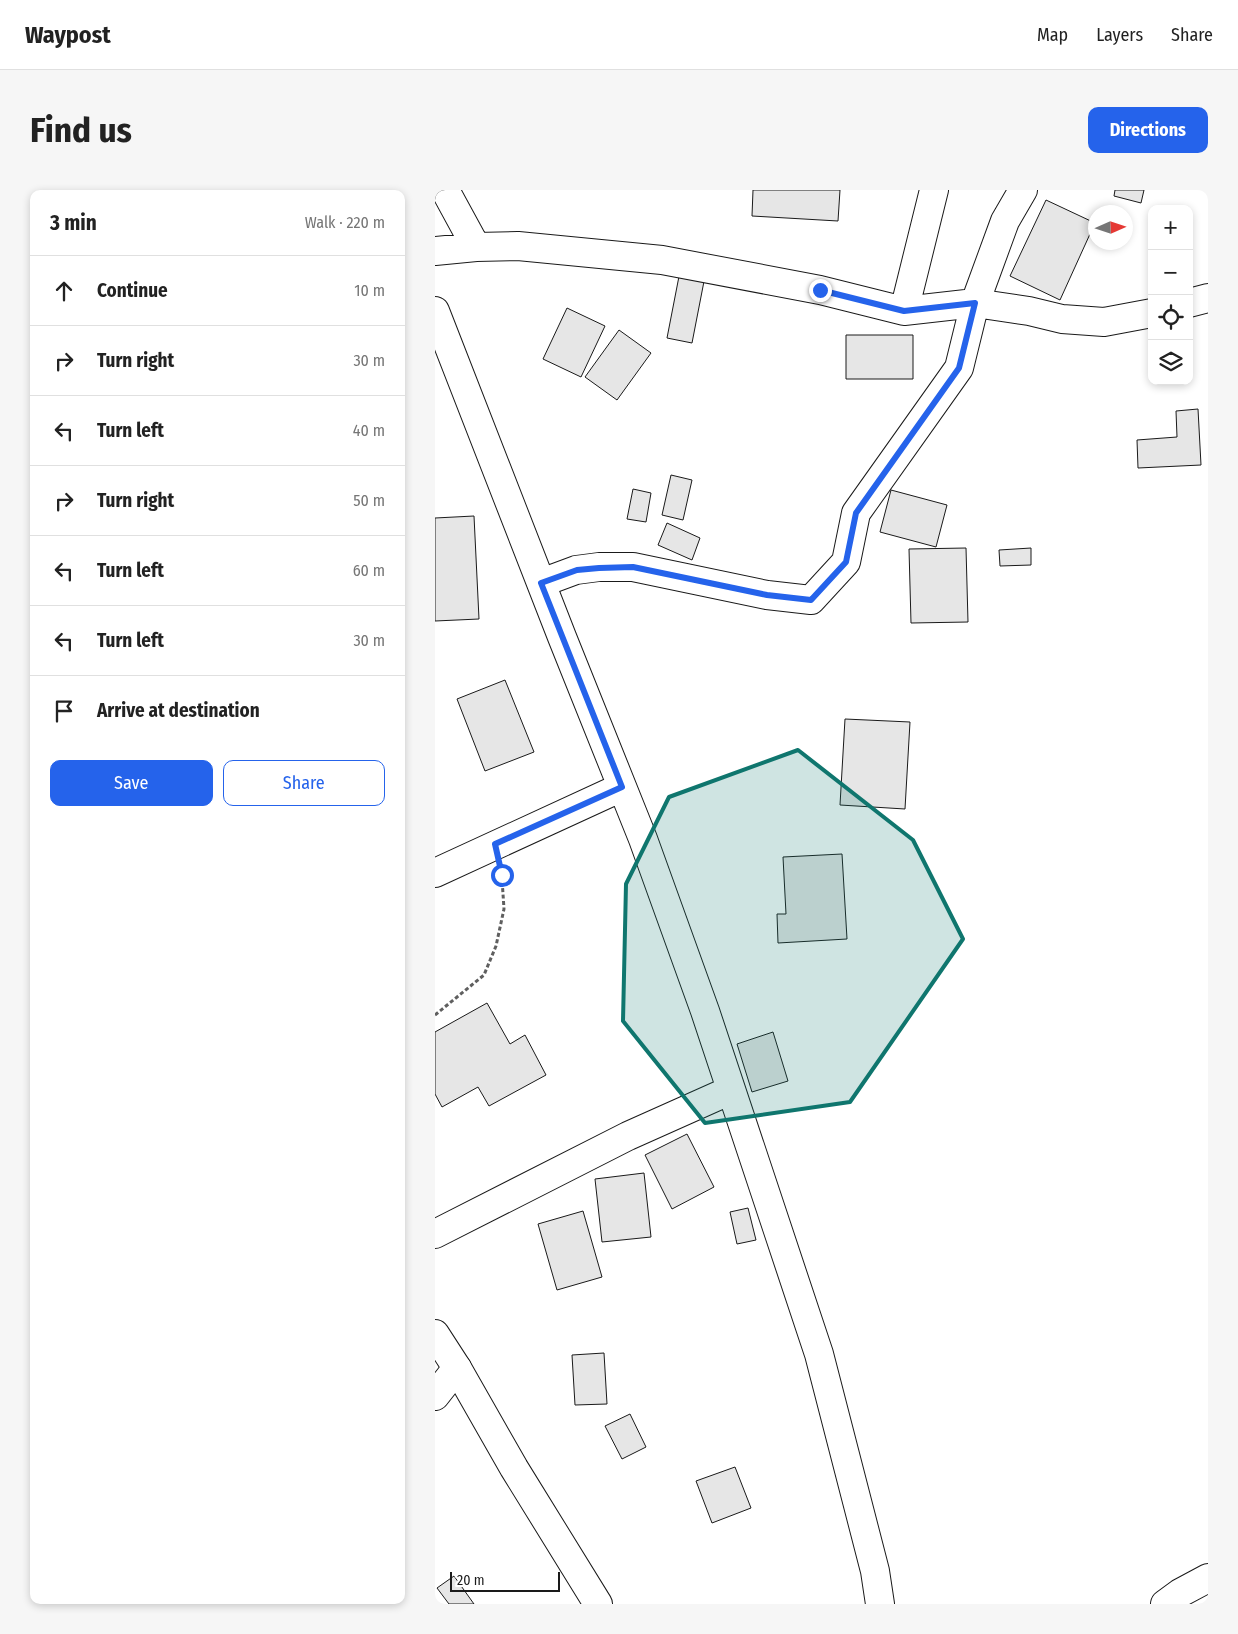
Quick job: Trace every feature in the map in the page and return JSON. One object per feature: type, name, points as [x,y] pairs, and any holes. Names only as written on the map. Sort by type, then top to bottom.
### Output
[{"type":"street","points":[[445,190],[476,247]]},
{"type":"street","points":[[904,311],[934,190]]},
{"type":"street","points":[[541,583],[577,570],[633,567],[767,595],[811,600],[846,562],[856,513],[959,368],[975,303],[1005,221],[1023,190]]},
{"type":"street","points":[[435,251],[476,247],[518,246],[662,260],[820,290],[904,311],[975,303],[1029,311],[1062,319],[1104,322],[1148,314]]},
{"type":"street","points":[[1193,302],[1208,298]]},
{"type":"street","points":[[435,311],[649,857],[731,1090],[819,1354],[875,1571],[881,1604]]},
{"type":"street","points":[[435,872],[622,787]]},
{"type":"street","points":[[435,1234],[628,1136],[731,1090]]},
{"type":"street","points":[[435,1334],[457,1368],[514,1468],[599,1604]]},
{"type":"street","points":[[435,1396],[457,1368]]},
{"type":"street","points":[[1165,1604],[1180,1593],[1208,1578]]},
{"type":"path","points":[[435,1015],[483,975],[496,946],[504,909],[502,875],[495,844]]},
{"type":"highlighted area","points":[[798,750],[913,840],[963,939],[850,1102],[705,1123],[623,1021],[626,884],[669,797]]},
{"type":"building","points":[[753,190],[840,190],[838,221],[752,216]]},
{"type":"building","points":[[1115,190],[1144,190],[1141,203],[1114,196]]},
{"type":"building","points":[[1046,200],[1088,220],[1088,238],[1060,300],[1010,276]]},
{"type":"building","points":[[681,266],[706,271],[692,343],[667,338]]},
{"type":"building","points":[[567,308],[605,326],[581,377],[543,359]]},
{"type":"building","points":[[619,330],[651,353],[617,400],[585,377]]},
{"type":"building","points":[[846,335],[913,335],[913,379],[846,379]]},
{"type":"building","points":[[1198,409],[1201,465],[1138,468],[1137,440],[1177,437],[1176,411]]},
{"type":"building","points":[[671,475],[692,480],[683,520],[662,515]]},
{"type":"building","points":[[633,489],[651,493],[646,522],[627,519]]},
{"type":"building","points":[[891,490],[947,505],[936,547],[880,532]]},
{"type":"building","points":[[474,516],[479,619],[435,621],[435,518]]},
{"type":"building","points":[[667,523],[700,538],[692,560],[658,545]]},
{"type":"building","points":[[966,548],[968,622],[911,623],[909,549]]},
{"type":"building","points":[[1031,548],[1031,565],[1000,566],[999,550]]},
{"type":"building","points":[[505,680],[534,752],[485,771],[457,699]]},
{"type":"building","points":[[845,719],[910,722],[905,809],[840,805]]},
{"type":"building","points":[[842,854],[847,939],[778,943],[777,914],[786,914],[783,857]]},
{"type":"building","points":[[487,1003],[510,1044],[525,1035],[546,1075],[489,1106],[478,1087],[442,1107],[435,1094],[435,1032]]},
{"type":"building","points":[[773,1032],[788,1081],[752,1092],[737,1044]]},
{"type":"building","points":[[687,1134],[714,1187],[672,1209],[645,1155]]},
{"type":"building","points":[[644,1173],[651,1237],[602,1242],[595,1179]]},
{"type":"building","points":[[748,1208],[756,1240],[737,1244],[730,1212]]},
{"type":"building","points":[[583,1211],[602,1277],[557,1290],[538,1224]]},
{"type":"building","points":[[604,1353],[607,1404],[575,1405],[572,1355]]},
{"type":"building","points":[[630,1414],[646,1447],[622,1459],[605,1426]]},
{"type":"building","points":[[735,1467],[751,1508],[712,1523],[696,1481]]},
{"type":"building","points":[[454,1576],[474,1604],[449,1604],[437,1588]]},
{"type":"route","points":[[502,875],[495,844],[622,787],[541,583],[577,570],[633,567],[767,595],[811,600],[846,562],[856,513],[959,368],[975,303],[904,311],[820,290]]}]
